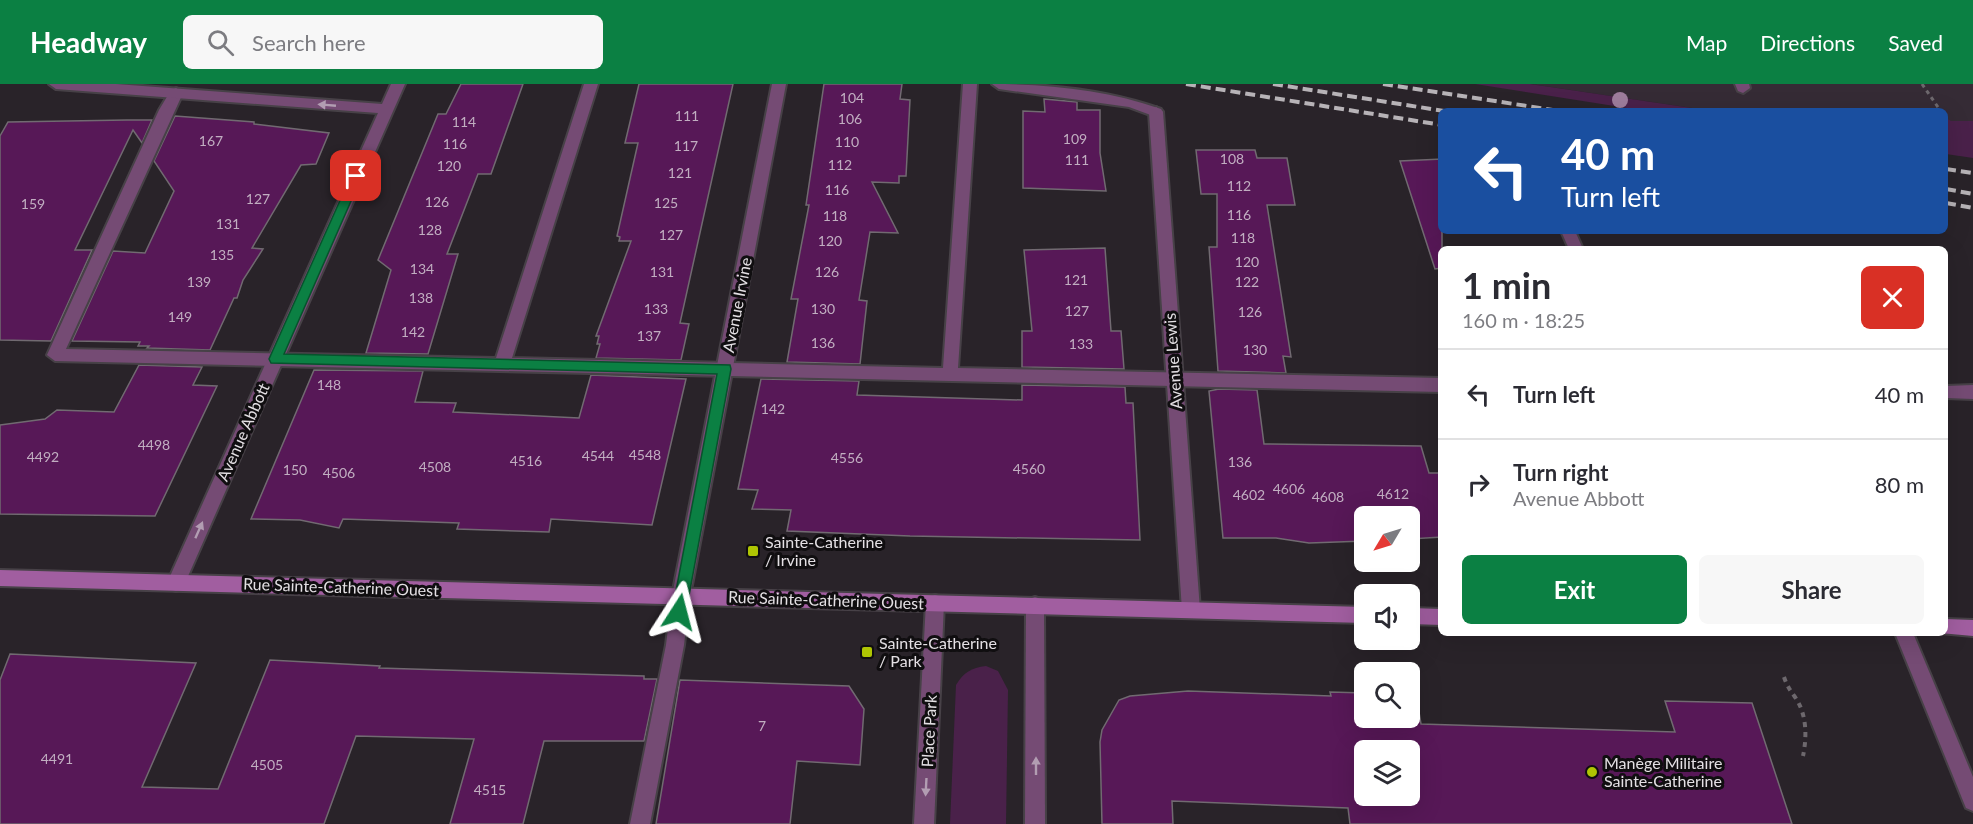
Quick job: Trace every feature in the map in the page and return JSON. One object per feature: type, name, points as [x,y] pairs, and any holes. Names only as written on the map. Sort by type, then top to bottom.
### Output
[{"type":"main road","name":"Rue Sainte-Catherine Ouest","points":[[0,578],[1354,615]]},
{"type":"main road","points":[[1420,616],[1438,617]]},
{"type":"main road","points":[[1948,627],[1973,628]]},
{"type":"street","points":[[56,84],[386,109]]},
{"type":"street","name":"Avenue Abbott","points":[[176,583],[398,84]]},
{"type":"street","points":[[502,364],[591,84]]},
{"type":"street","name":"Avenue Irvine","points":[[640,824],[779,84]]},
{"type":"street","points":[[950,375],[970,84]]},
{"type":"street","name":"Avenue Lewis","points":[[999,84],[1131,103],[1156,112],[1173,380],[1191,610]]},
{"type":"street","points":[[176,93],[161,120],[55,355],[1438,385]]},
{"type":"street","points":[[1948,392],[1973,392]]},
{"type":"street","name":"Place Park","points":[[924,824],[935,603]]},
{"type":"street","points":[[1035,605],[1035,824]]},
{"type":"street","points":[[1905,636],[1973,801]]},
{"type":"path","points":[[1922,84],[1939,108]]},
{"type":"path","points":[[1784,677],[1789,692],[1796,696],[1808,734],[1803,756]]},
{"type":"shaded area","points":[[1475,84],[1530,84],[1692,108],[1627,108]]},
{"type":"shaded area","points":[[1530,84],[1973,84],[1973,150],[1948,146],[1948,108],[1692,108]]},
{"type":"shaded area","points":[[1948,119],[1973,121],[1973,158],[1948,154]]},
{"type":"shaded area","points":[[986,666],[998,671],[1008,690],[1006,824],[950,824],[956,685],[968,671]]},
{"type":"building","points":[[461,84],[523,84],[491,174],[478,174],[447,254],[458,254],[428,354],[366,353],[391,270],[378,260],[438,114],[446,114]]},
{"type":"building","points":[[639,84],[733,84],[680,323],[689,324],[681,360],[596,358],[600,344],[597,344],[599,336],[596,336],[631,241],[619,241],[620,237],[617,236],[638,143],[625,143]]},
{"type":"building","points":[[824,84],[902,84],[900,99],[910,100],[906,176],[899,176],[899,183],[872,182],[898,233],[870,232],[859,300],[867,301],[860,364],[787,362],[798,299],[791,299],[809,205],[806,205]]},
{"type":"building","points":[[1044,99],[1077,102],[1077,110],[1100,110],[1100,153],[1106,191],[1023,188],[1023,111],[1045,112]]},
{"type":"building","points":[[175,116],[254,122],[254,124],[329,133],[316,164],[301,165],[252,248],[263,249],[243,280],[237,298],[234,298],[210,350],[147,348],[149,346],[138,346],[140,342],[72,341],[113,251],[145,253],[174,191],[154,161]]},
{"type":"building","points":[[152,120],[142,143],[133,130],[75,250],[92,250],[51,341],[0,340],[0,136],[8,122]]},
{"type":"building","points":[[1196,150],[1255,150],[1257,158],[1287,158],[1295,205],[1267,205],[1291,357],[1283,356],[1286,373],[1218,371],[1209,247],[1217,247],[1217,194],[1201,194]]},
{"type":"building","points":[[1438,159],[1438,234],[1442,234],[1442,246],[1438,246],[1438,269],[1435,269],[1400,161]]},
{"type":"building","points":[[1105,248],[1111,331],[1121,331],[1124,369],[1022,367],[1022,331],[1032,331],[1024,250]]},
{"type":"building","points":[[139,365],[202,367],[193,385],[217,386],[155,516],[0,514],[0,425],[45,419],[57,410],[114,412]]},
{"type":"building","points":[[314,370],[423,371],[415,402],[456,403],[453,412],[579,418],[591,375],[686,379],[652,525],[551,519],[549,532],[457,529],[459,523],[343,519],[339,528],[300,520],[251,519]]},
{"type":"building","points":[[761,379],[859,381],[857,395],[1022,400],[1022,385],[1125,387],[1126,403],[1133,403],[1140,540],[910,536],[787,531],[791,510],[752,509],[758,490],[738,489]]},
{"type":"building","points":[[1257,390],[1264,444],[1421,446],[1429,473],[1438,473],[1438,537],[1420,538],[1420,506],[1354,506],[1354,541],[1309,543],[1276,538],[1223,538],[1209,391]]},
{"type":"building","points":[[10,654],[196,663],[142,787],[218,789],[270,660],[380,666],[379,668],[644,676],[644,679],[657,679],[644,741],[544,741],[523,824],[450,824],[474,739],[356,736],[324,824],[0,824],[0,680]]},
{"type":"building","points":[[680,680],[849,686],[864,709],[860,765],[797,761],[790,824],[656,824]]},
{"type":"building","points":[[1188,691],[1331,696],[1330,692],[1354,693],[1354,728],[1420,728],[1420,718],[1421,724],[1675,732],[1665,701],[1752,703],[1792,824],[1350,824],[1348,808],[1172,801],[1173,824],[1102,824],[1100,742],[1102,730],[1119,700],[1130,696]]},
{"type":"railway","points":[[1186,84],[1438,124]]},
{"type":"railway","points":[[1273,84],[1438,110]]},
{"type":"railway","points":[[1383,84],[1540,108]]},
{"type":"railway","points":[[1948,169],[1973,173]]},
{"type":"railway","points":[[1948,189],[1973,194]]},
{"type":"railway","points":[[1948,203],[1973,208]]},
{"type":"place","name":"Sainte-Catherine / Irvine","points":[[753,551]]},
{"type":"place","name":"Sainte-Catherine / Park","points":[[867,652]]},
{"type":"place","name":"Manège Militaire Sainte-Catherine","points":[[1592,772]]},
{"type":"route","points":[[356,176],[275,359],[725,369],[679,612]]}]
